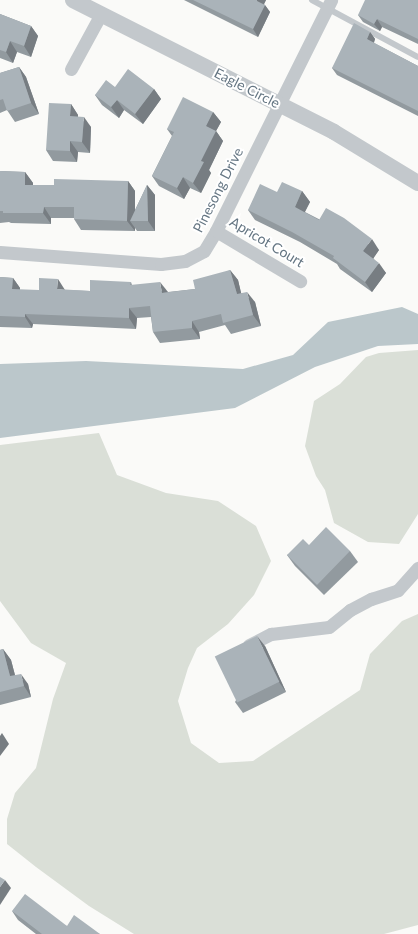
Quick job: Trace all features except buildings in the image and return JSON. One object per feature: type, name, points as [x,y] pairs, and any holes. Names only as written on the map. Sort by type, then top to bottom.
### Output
[{"type":"street","name":"Eagle Circle","points":[[73,0],[334,132],[418,183]]},
{"type":"street","name":"Pinesong Drive","points":[[0,252],[161,264],[185,261],[204,251],[216,231],[330,4]]},
{"type":"street","points":[[71,69],[101,14]]},
{"type":"street","name":"Apricot Court","points":[[216,231],[300,281]]},
{"type":"street","points":[[249,645],[271,634],[329,627],[350,610],[371,599],[398,590],[418,568]]},
{"type":"lane","points":[[312,0],[330,4],[418,57]]},
{"type":"shaded area","points":[[402,307],[418,314],[418,344],[378,346],[315,367],[235,408],[0,438],[0,364],[86,361],[243,369],[293,355],[328,322]]},
{"type":"shaded area","points":[[418,350],[418,514],[399,544],[368,542],[334,523],[325,490],[316,476],[305,446],[314,401],[340,384],[366,357],[379,353]]},
{"type":"shaded area","points":[[99,433],[117,475],[166,493],[218,501],[256,526],[271,561],[254,595],[228,624],[197,648],[188,668],[178,701],[191,743],[219,763],[253,761],[360,690],[370,654],[402,621],[418,614],[418,925],[384,934],[134,934],[89,906],[7,844],[7,819],[15,793],[36,768],[53,699],[66,663],[31,643],[0,601],[0,445]]}]
